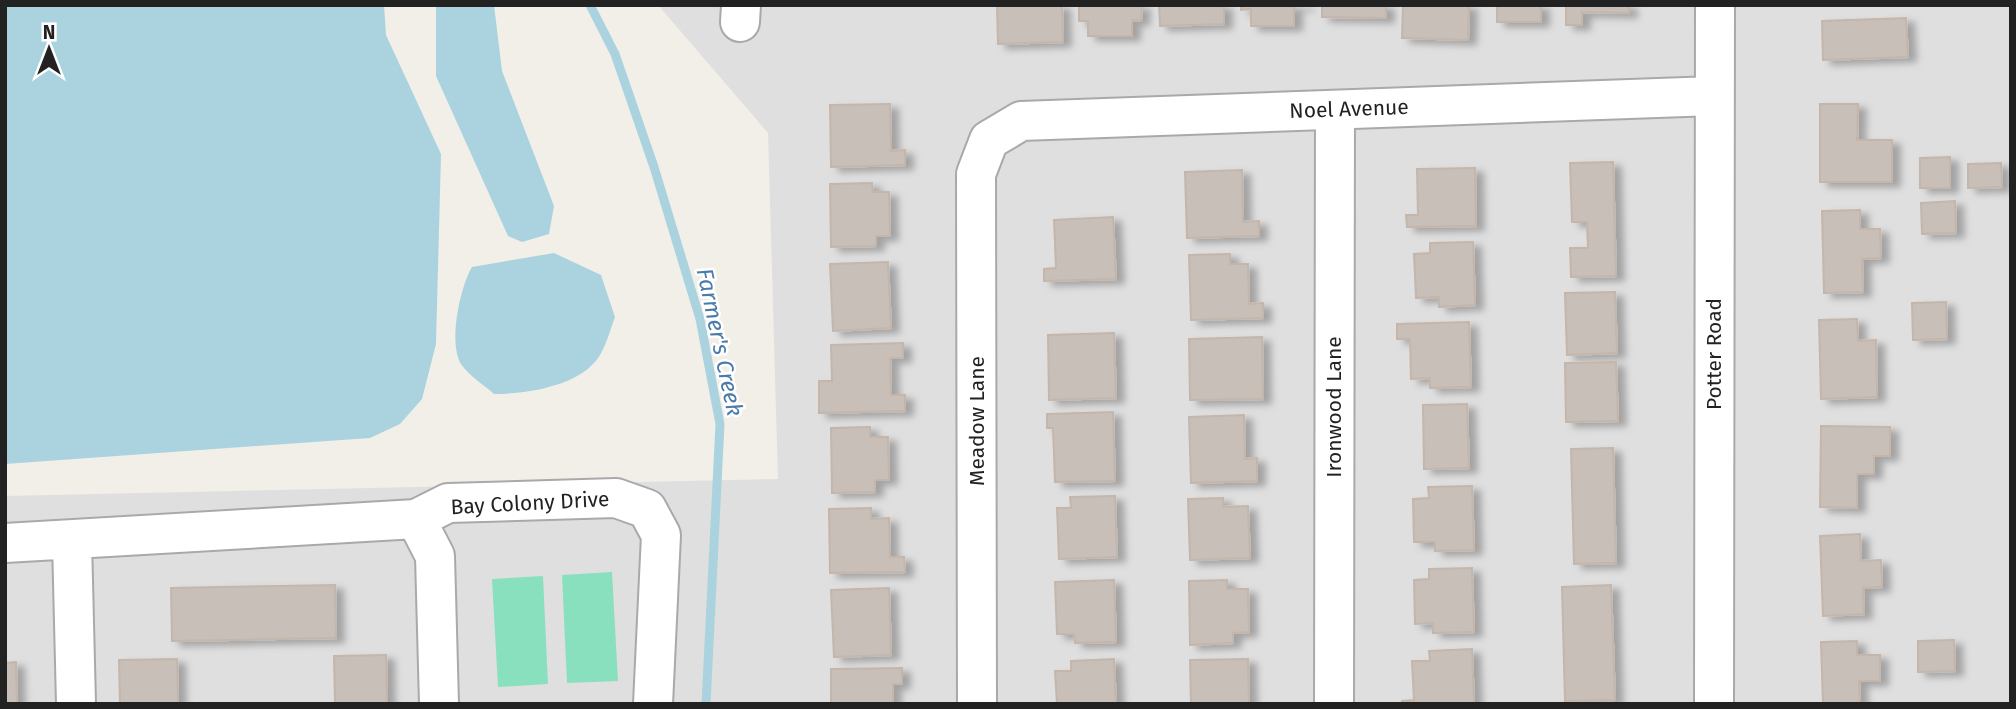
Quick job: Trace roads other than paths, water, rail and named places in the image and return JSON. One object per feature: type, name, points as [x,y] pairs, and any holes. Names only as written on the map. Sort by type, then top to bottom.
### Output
[{"type":"street","name":"Potter Road","points":[[1714,704],[1715,5]]},
{"type":"street","name":"Noel Avenue","points":[[989,140],[1021,121],[1714,96]]},
{"type":"street","name":"Ironwood Lane","points":[[1334,704],[1335,110]]},
{"type":"street","name":"Meadow Lane","points":[[977,704],[976,174],[989,140]]},
{"type":"street","name":"Bay Colony Drive","points":[[5,543],[416,519],[448,503],[616,498],[648,509],[661,535],[653,704]]},
{"type":"street","points":[[416,519],[435,556],[439,704]]},
{"type":"street","points":[[72,541],[76,704]]},
{"type":"water","points":[[5,5],[384,5],[386,35],[441,154],[436,344],[422,399],[400,424],[370,438],[5,464]]},
{"type":"water","points":[[436,5],[494,5],[502,71],[554,206],[549,234],[522,242],[508,236],[436,76]]},
{"type":"water","points":[[554,253],[601,275],[615,317],[604,346],[595,362],[574,378],[520,393],[494,394],[468,372],[457,355],[457,315],[468,276],[472,267]]},
{"type":"waterway","name":"Farmer's Creek","points":[[590,5],[615,54],[654,167],[700,319],[720,424],[706,704]]}]
